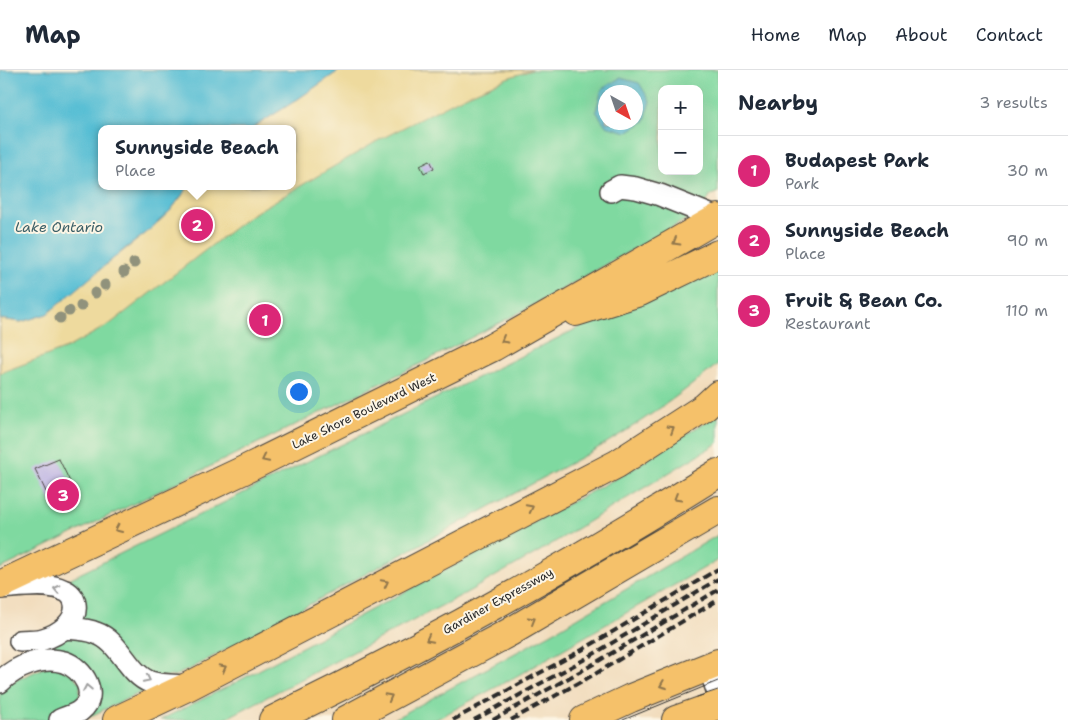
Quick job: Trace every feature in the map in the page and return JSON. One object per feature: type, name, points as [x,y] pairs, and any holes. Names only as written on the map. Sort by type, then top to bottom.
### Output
[{"type":"main road","name":"Lake Shore Boulevard West","points":[[0,587],[244,470],[493,346],[718,218]]},
{"type":"main road","points":[[528,327],[640,292],[718,254]]},
{"type":"main road","points":[[117,720],[189,686],[617,464],[714,400]]},
{"type":"main road","name":"Gardiner Expressway","points":[[273,720],[491,606],[606,541],[718,472]]},
{"type":"main road","points":[[346,720],[510,632],[718,510]]},
{"type":"main road","points":[[584,720],[631,698],[713,665]]},
{"type":"main road","points":[[676,720],[718,705]]},
{"type":"street","points":[[611,191],[620,186],[636,188],[660,195],[718,218]]},
{"type":"street","points":[[0,587],[62,588],[68,592],[75,603],[73,617],[65,628],[44,639],[20,641]]},
{"type":"street","points":[[65,628],[96,633],[106,638],[138,674],[150,682],[189,686]]},
{"type":"street","points":[[44,639],[48,661]]},
{"type":"street","points":[[0,682],[16,670],[30,664],[48,661],[64,662],[82,673],[87,683],[88,701],[81,711],[60,720]]},
{"type":"street","points":[[713,665],[718,694]]},
{"type":"green space","points":[[340,70],[718,70],[718,192],[709,196],[709,199],[689,218],[534,305],[426,361],[0,569],[0,319],[21,322],[170,211],[186,190],[296,190],[296,125],[257,125]]},
{"type":"green space","points":[[718,259],[718,364],[656,411],[591,452],[174,676],[152,677],[74,624],[63,582]]},
{"type":"green space","points":[[718,414],[718,443],[540,551],[466,593],[223,720],[160,720],[231,685],[626,473]]},
{"type":"green space","points":[[718,535],[718,560],[515,677],[435,720],[392,720],[552,633]]},
{"type":"green space","points":[[85,635],[152,687],[82,720],[93,700],[51,648],[55,638]]},
{"type":"green space","points":[[50,665],[81,678],[78,708],[49,720],[0,720],[0,692],[3,686]]},
{"type":"sand","points":[[340,70],[532,70],[507,78],[463,97],[379,140],[296,189],[296,125],[257,125]]},
{"type":"sand","points":[[186,190],[294,190],[251,215],[110,324],[67,348],[0,373],[0,319],[21,322],[118,255],[170,211]]},
{"type":"water","name":"Lake Ontario","points":[[0,70],[340,70],[257,125],[98,125],[98,190],[186,190],[170,211],[145,234],[47,314],[21,322],[0,319]]},
{"type":"water","points":[[620,78],[640,85],[609,85]]},
{"type":"water","points":[[643,90],[650,101],[645,121],[643,122]]},
{"type":"building","points":[[430,160],[434,168],[424,173],[420,165]]},
{"type":"building","points":[[59,459],[74,490],[69,492],[70,496],[56,503],[54,501],[51,502],[35,469]]},
{"type":"tram line","points":[[623,720],[718,681]]},
{"type":"tram line","points":[[697,697],[718,690]]},
{"type":"railway","points":[[453,720],[582,650],[718,569]]},
{"type":"railway","points":[[474,720],[587,658],[718,579]]},
{"type":"railway","points":[[493,720],[590,666],[718,590]]},
{"type":"railway","points":[[511,720],[595,674],[718,600]]},
{"type":"place","name":"Sunnyside Beach","points":[[197,225]]},
{"type":"place","name":"Budapest Park","points":[[265,320]]},
{"type":"place","name":"Fruit & Bean Co.","points":[[63,495]]}]
